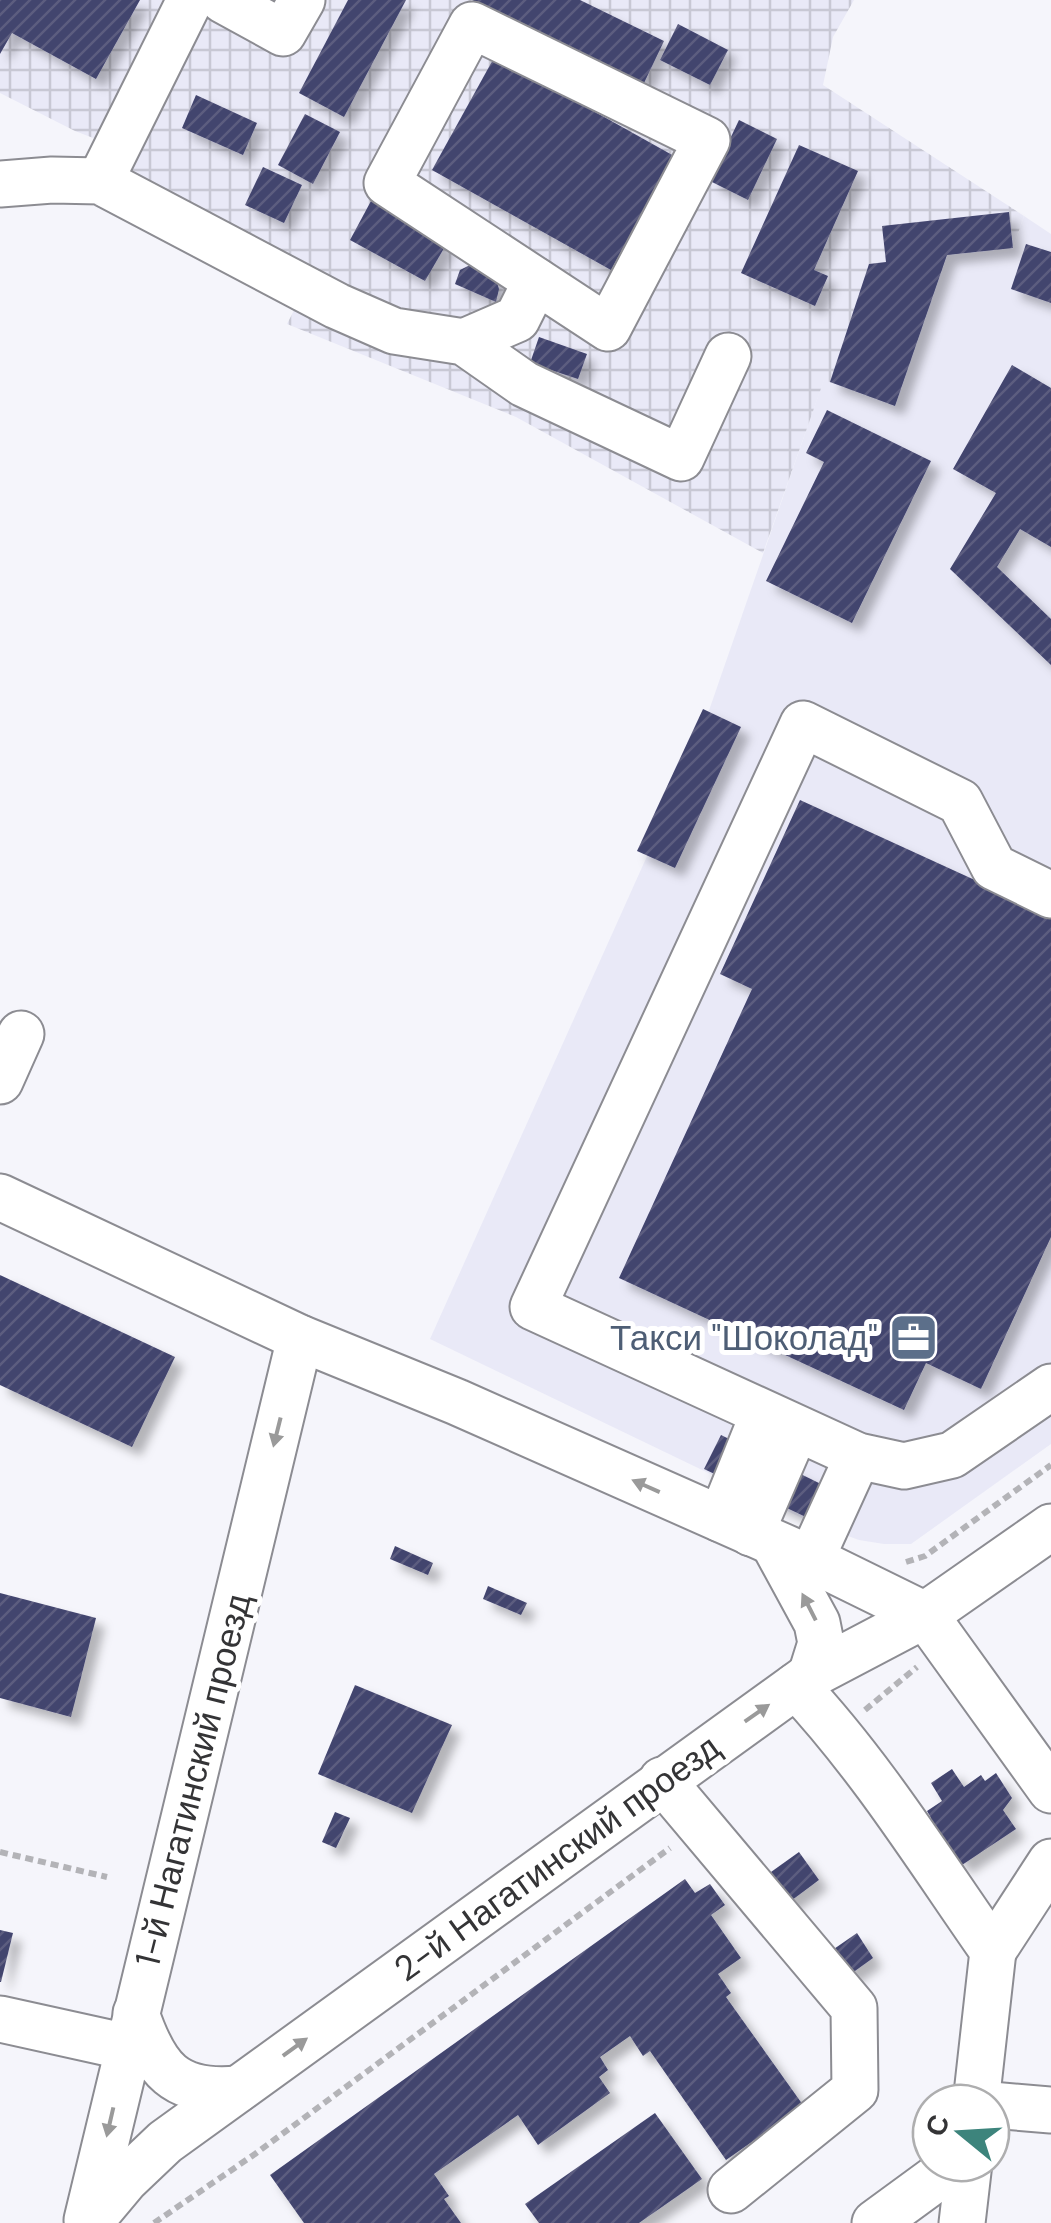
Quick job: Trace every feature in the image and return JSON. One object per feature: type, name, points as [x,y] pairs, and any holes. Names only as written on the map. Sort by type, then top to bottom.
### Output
[{"type":"street","points":[[100,181],[190,0]]},
{"type":"street","points":[[223,0],[283,32],[302,0]]},
{"type":"street","points":[[472,25],[707,140],[608,328],[536,281],[386,183],[472,25]]},
{"type":"street","points":[[0,184],[100,181],[380,325],[394,331],[464,342],[524,384],[681,458],[728,356]]},
{"type":"street","points":[[464,342],[517,319],[536,281]]},
{"type":"street","points":[[1051,894],[994,867],[960,802],[803,724],[534,1307],[858,1456],[904,1466],[952,1455],[1051,1387]]},
{"type":"street","points":[[0,1081],[22,1034]]},
{"type":"street","points":[[0,1198],[300,1338],[457,1402],[764,1539],[936,1628],[1051,1790]]},
{"type":"street","name":"1-й Нагатинский проезд","points":[[87,2223],[300,1338]]},
{"type":"street","points":[[780,1422],[764,1539],[817,1624],[821,1643],[804,1681],[993,1951]]},
{"type":"street","points":[[764,1539],[858,1456]]},
{"type":"street","name":"2-й Нагатинский проезд","points":[[87,2223],[165,2142],[662,1780],[804,1681],[936,1628],[1051,1527]]},
{"type":"street","points":[[662,1780],[854,2008],[855,2090],[731,2190]]},
{"type":"street","points":[[978,2083],[993,1951],[1051,1862]]},
{"type":"street","points":[[0,2020],[132,2030],[171,2078],[194,2089],[238,2088]]},
{"type":"street","points":[[1011,2107],[1051,2110]]},
{"type":"street","points":[[875,2223],[930,2183]]},
{"type":"street","points":[[962,2223],[967,2183]]},
{"type":"path","points":[[838,1734],[936,1628]]},
{"type":"path","points":[[154,2223],[254,2154],[702,1824]]},
{"type":"path","points":[[0,1852],[107,1877]]},
{"type":"shaded area","points":[[0,0],[854,0],[833,37],[823,85],[1024,216],[1013,248],[947,255],[895,406],[824,380],[763,553],[516,417],[287,324],[312,275],[125,174],[132,153],[75,131],[0,93]]},
{"type":"shaded area","points":[[1024,216],[1051,234],[1051,1444],[911,1544],[884,1544],[859,1540],[810,1522],[430,1339],[697,745],[824,379],[947,255],[1013,248]]},
{"type":"building","points":[[0,0],[140,0],[96,79],[12,33],[0,54]]},
{"type":"building","points":[[348,0],[406,0],[344,117],[299,93]]},
{"type":"building","points":[[472,0],[580,0],[664,41],[644,83]]},
{"type":"building","points":[[678,24],[728,50],[710,85],[660,60]]},
{"type":"building","points":[[495,56],[674,156],[611,270],[432,170]]},
{"type":"building","points":[[196,95],[257,123],[243,155],[182,128]]},
{"type":"building","points":[[305,114],[340,132],[313,184],[278,165]]},
{"type":"building","points":[[739,120],[777,139],[748,200],[710,181]]},
{"type":"building","points":[[799,145],[858,171],[814,270],[828,276],[815,306],[741,273]]},
{"type":"building","points":[[263,167],[302,185],[284,223],[245,205]]},
{"type":"building","points":[[371,201],[447,243],[425,281],[350,240]]},
{"type":"building","points":[[1009,212],[1013,248],[947,255],[895,406],[830,382],[869,264],[886,262],[882,226]]},
{"type":"building","points":[[1026,244],[1051,252],[1051,303],[1011,289]]},
{"type":"building","points":[[472,264],[494,273],[499,289],[496,302],[455,284],[460,270]]},
{"type":"building","points":[[539,337],[587,354],[578,379],[530,363]]},
{"type":"building","points":[[1012,365],[1051,388],[1051,547],[1020,529],[997,567],[1051,619],[1051,665],[950,569],[996,493],[953,469]]},
{"type":"building","points":[[827,410],[931,461],[852,623],[766,581],[824,462],[806,453]]},
{"type":"building","points":[[703,709],[741,727],[675,868],[637,851]]},
{"type":"building","points":[[800,800],[1051,915],[1051,1237],[981,1389],[926,1363],[904,1410],[619,1278],[752,989],[720,974]]},
{"type":"building","points":[[0,1275],[175,1357],[132,1447],[0,1385]]},
{"type":"building","points":[[721,1435],[823,1485],[808,1518],[704,1469]]},
{"type":"building","points":[[395,1546],[433,1563],[428,1575],[390,1559]]},
{"type":"building","points":[[488,1586],[527,1603],[521,1615],[483,1599]]},
{"type":"building","points":[[0,1593],[96,1618],[71,1717],[0,1698]]},
{"type":"building","points":[[355,1685],[452,1725],[412,1813],[318,1774]]},
{"type":"building","points":[[952,1769],[964,1787],[981,1775],[985,1781],[996,1773],[1012,1798],[1003,1810],[1016,1829],[962,1865],[949,1846],[937,1853],[922,1824],[931,1818],[927,1811],[942,1801],[931,1783]]},
{"type":"building","points":[[335,1812],[350,1818],[336,1848],[322,1842]]},
{"type":"building","points":[[799,1852],[819,1880],[784,1906],[764,1877]]},
{"type":"building","points":[[685,1879],[695,1893],[710,1884],[725,1905],[711,1915],[741,1958],[718,1974],[731,1993],[726,1997],[803,2105],[779,2122],[786,2132],[763,2148],[756,2139],[726,2160],[650,2051],[643,2056],[630,2036],[600,2057],[608,2070],[599,2077],[610,2093],[538,2145],[518,2115],[434,2174],[449,2196],[444,2199],[461,2223],[304,2223],[270,2175]]},
{"type":"building","points":[[0,1930],[13,1933],[1,1982],[0,1982]]},
{"type":"building","points":[[857,1933],[873,1958],[848,1976],[831,1951]]},
{"type":"building","points":[[655,2113],[702,2179],[639,2223],[539,2223],[525,2204]]},
{"type":"place","name":"Такси \"Шоколад\"","points":[[913,1338]]}]
